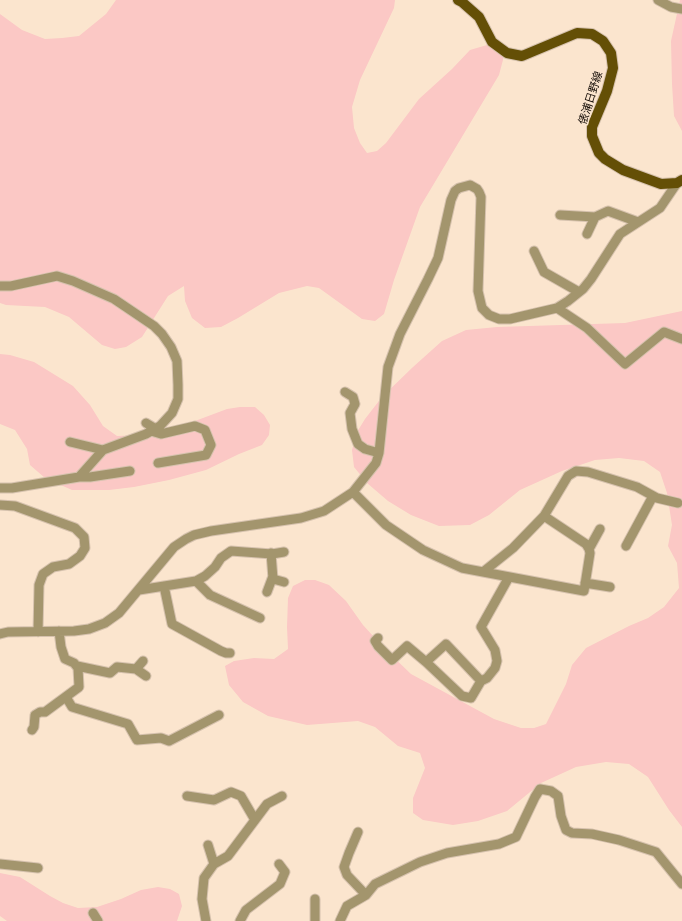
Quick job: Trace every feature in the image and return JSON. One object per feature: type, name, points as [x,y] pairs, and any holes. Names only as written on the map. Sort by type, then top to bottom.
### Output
[{"type":"main road","name":"俵浦日野線","points":[[458,0],[479,17],[492,42],[507,53],[522,56],[577,33],[592,34],[603,41],[611,53],[613,68],[607,91],[592,127],[592,136],[599,153],[605,159],[623,170],[661,184],[680,181]]},
{"type":"street","points":[[658,0],[671,7],[682,9]]},
{"type":"street","points":[[3,632],[38,632],[89,629],[105,623],[119,613],[174,547],[194,535],[211,531],[301,518],[324,511],[353,492],[376,463],[379,453],[388,367],[400,334],[438,258],[451,200],[455,191],[459,188],[470,185],[479,192],[481,197],[478,291],[482,308],[489,315],[499,319],[510,319],[557,308],[580,292],[591,279],[620,234],[660,208],[680,181]]},
{"type":"street","points":[[560,215],[595,217],[608,211],[638,222]]},
{"type":"street","points":[[587,234],[595,217]]},
{"type":"street","points":[[534,251],[544,272],[580,292]]},
{"type":"street","points":[[0,286],[10,286],[57,276],[73,281],[114,299],[154,326],[162,334],[177,361],[178,399],[172,413],[160,426],[154,430],[103,450],[79,477]]},
{"type":"street","points":[[557,308],[587,328],[625,364],[664,332],[682,339]]},
{"type":"street","points":[[345,392],[353,397],[355,404],[350,413],[352,429],[358,444],[365,449],[379,453]]},
{"type":"street","points":[[146,423],[161,434],[195,426],[206,430],[211,445],[206,455],[158,463]]},
{"type":"street","points":[[70,442],[103,450]]},
{"type":"street","points":[[0,488],[12,488],[79,477],[90,477],[130,471]]},
{"type":"street","points":[[483,572],[513,548],[544,516],[568,476],[576,471],[588,472],[637,487],[657,498],[678,503]]},
{"type":"street","points":[[353,492],[386,525],[424,550],[462,568],[584,591],[590,553],[589,549],[586,544],[544,516]]},
{"type":"street","points":[[626,546],[653,496]]},
{"type":"street","points":[[0,505],[15,506],[75,528],[84,537],[85,548],[80,556],[69,564],[53,567],[43,574],[39,585],[38,632]]},
{"type":"street","points":[[589,549],[600,529]]},
{"type":"street","points":[[139,590],[196,581],[205,576],[215,567],[221,558],[231,551],[271,554],[284,552]]},
{"type":"street","points":[[267,592],[273,576],[271,554]]},
{"type":"street","points":[[273,576],[274,579],[284,582]]},
{"type":"street","points":[[378,638],[375,642],[392,660],[407,646],[462,696],[471,698],[481,681],[487,678],[495,668],[497,661],[495,650],[481,627],[508,577]]},
{"type":"street","points":[[196,581],[210,595],[260,618]]},
{"type":"street","points":[[586,583],[610,587]]},
{"type":"street","points":[[164,586],[172,624],[221,652],[230,653]]},
{"type":"street","points":[[32,730],[34,727],[35,715],[40,712],[45,712],[79,687],[78,668],[74,663],[65,659],[61,647],[59,631]]},
{"type":"street","points":[[426,662],[446,644],[481,681]]},
{"type":"street","points":[[136,669],[143,661]]},
{"type":"street","points":[[76,666],[110,673],[117,667],[136,669],[146,676]]},
{"type":"street","points":[[66,697],[72,707],[128,724],[137,740],[161,738],[169,741],[219,715]]},
{"type":"street","points":[[340,921],[347,906],[366,895],[375,884],[420,862],[447,853],[499,844],[516,837],[535,797],[540,790],[551,791],[558,796],[561,816],[566,830],[572,833],[592,834],[619,840],[656,852],[682,884]]},
{"type":"street","points":[[187,796],[214,800],[230,792],[241,796],[255,820]]},
{"type":"street","points":[[206,921],[202,899],[204,878],[214,864],[228,856],[268,804],[282,796]]},
{"type":"street","points":[[358,832],[344,867],[347,875],[366,895]]},
{"type":"street","points":[[208,845],[214,864]]},
{"type":"street","points":[[0,864],[38,868]]},
{"type":"street","points":[[240,921],[246,910],[280,884],[285,872],[278,864]]},
{"type":"street","points":[[315,900],[315,921]]},
{"type":"shaded area","points":[[116,0],[395,0],[394,8],[360,80],[352,107],[354,128],[360,143],[367,153],[377,151],[386,143],[419,99],[452,69],[470,50],[487,45],[495,47],[504,56],[499,75],[420,207],[394,280],[384,314],[375,321],[362,319],[319,288],[307,286],[279,293],[221,327],[205,328],[192,318],[185,301],[184,286],[168,296],[142,337],[126,347],[115,349],[102,345],[69,317],[45,307],[6,305],[0,303],[0,14],[22,30],[45,39],[79,36],[106,14]]},
{"type":"shaded area","points":[[680,0],[682,0],[682,131],[674,116],[671,41]]},
{"type":"shaded area","points":[[682,311],[682,827],[648,777],[629,764],[606,762],[576,767],[541,783],[507,811],[478,821],[453,825],[423,820],[413,813],[413,798],[425,768],[420,753],[398,746],[375,727],[358,721],[307,725],[268,716],[243,702],[229,685],[225,666],[234,661],[254,658],[274,659],[288,649],[288,598],[293,586],[305,580],[315,580],[329,585],[346,601],[363,625],[411,674],[494,719],[521,728],[534,728],[546,724],[566,684],[572,665],[586,648],[648,618],[664,607],[679,588],[677,563],[668,546],[672,525],[667,493],[660,472],[644,461],[619,458],[595,460],[562,471],[520,490],[489,515],[470,525],[439,526],[411,515],[388,501],[367,483],[354,467],[352,450],[357,432],[382,397],[413,367],[442,341],[466,330],[497,327],[625,323]]},
{"type":"shaded area","points":[[0,354],[10,355],[34,362],[73,386],[90,405],[103,426],[117,436],[141,435],[171,430],[227,409],[240,407],[255,407],[264,415],[270,425],[269,435],[262,445],[206,470],[169,480],[134,487],[109,490],[72,490],[45,478],[30,465],[27,449],[15,430],[0,424]]},
{"type":"shaded area","points":[[0,873],[20,877],[63,903],[78,908],[97,907],[141,890],[158,887],[170,889],[179,894],[182,906],[177,921],[7,921],[0,916]]}]
